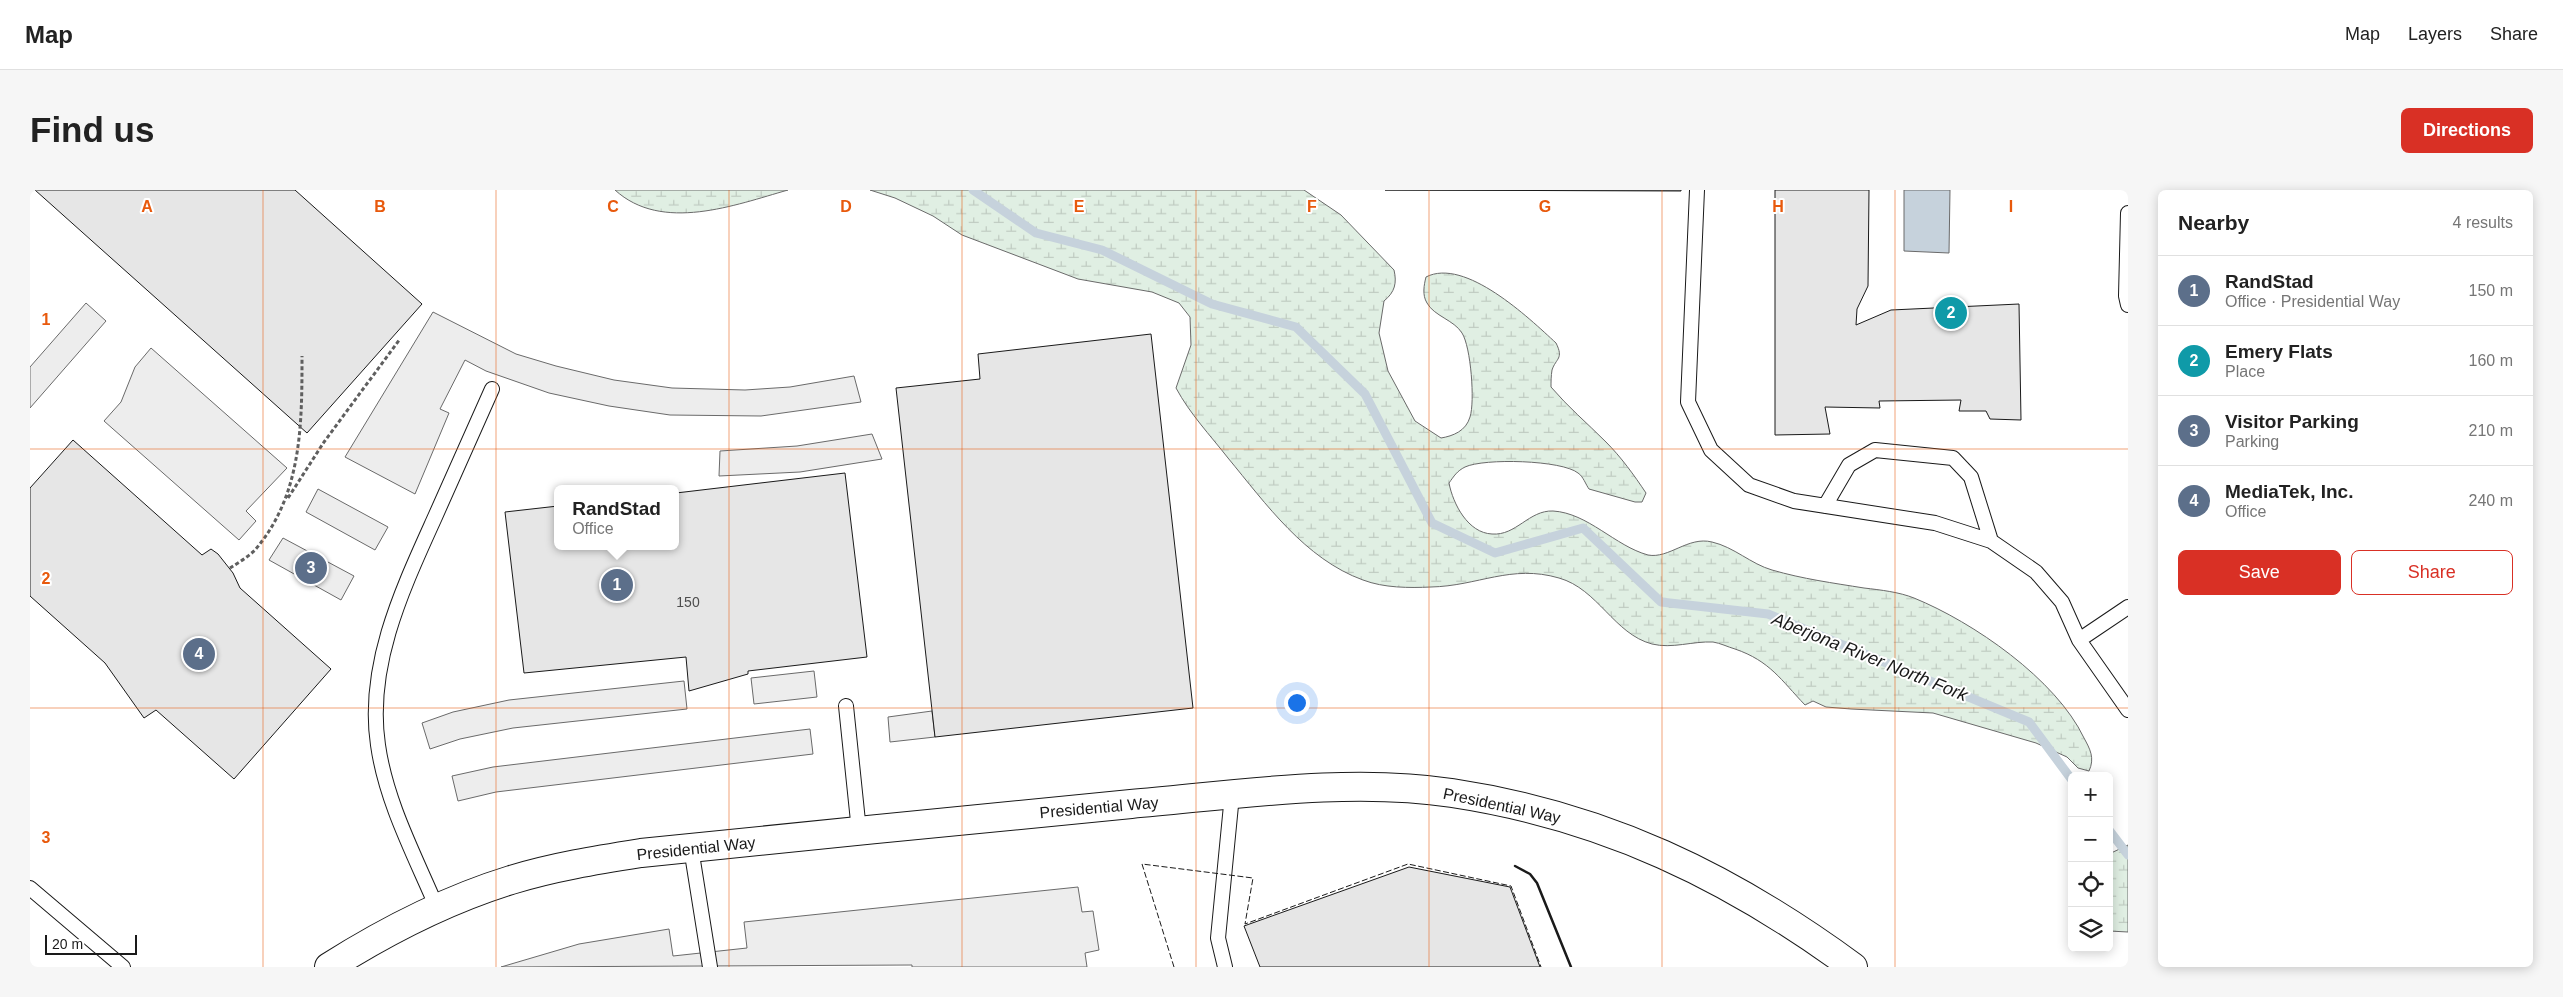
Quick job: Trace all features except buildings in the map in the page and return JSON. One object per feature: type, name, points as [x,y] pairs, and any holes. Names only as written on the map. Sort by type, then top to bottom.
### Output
[{"type":"street","name":"Presidential Way","points":[[329,967],[400,925],[470,894],[543,871],[612,858],[859,831],[1232,795],[1340,787],[1404,788],[1449,792],[1544,811],[1629,840],[1702,872],[1785,919],[1853,967]]},
{"type":"lane","points":[[1697,190],[1688,402],[1697,425],[1711,450],[1749,485],[1794,501],[1935,523],[1991,541],[2036,572],[2062,602],[2079,640],[2128,710]]},
{"type":"lane","points":[[2128,213],[2126,296],[2128,305]]},
{"type":"lane","points":[[437,908],[395,809],[384,778],[376,728],[376,696],[381,661],[402,591],[492,389]]},
{"type":"lane","points":[[1825,506],[1849,465],[1874,450],[1953,458],[1971,477],[1991,541]]},
{"type":"lane","points":[[2079,640],[2128,608]]},
{"type":"lane","points":[[846,706],[859,831]]},
{"type":"lane","points":[[1225,967],[1218,938],[1232,795]]},
{"type":"lane","points":[[691,848],[710,967]]},
{"type":"lane","points":[[30,888],[123,967]]},
{"type":"path","points":[[230,568],[254,551],[324,442],[400,339]]},
{"type":"path","points":[[286,501],[302,428],[302,356]]},
{"type":"green space","points":[[615,190],[788,190],[722,208],[676,213],[654,210],[634,203]]},
{"type":"green space","points":[[870,190],[1304,190],[1341,215],[1394,270],[1394,287],[1391,294],[1384,301],[1379,333],[1388,371],[1415,421],[1441,438],[1458,432],[1465,426],[1470,417],[1472,400],[1471,375],[1465,340],[1462,333],[1454,325],[1430,307],[1425,300],[1424,293],[1426,277],[1442,273],[1459,275],[1496,293],[1530,319],[1556,343],[1559,355],[1552,370],[1551,387],[1612,448],[1646,493],[1642,502],[1635,502],[1589,489],[1580,474],[1556,465],[1523,462],[1475,464],[1460,470],[1449,483],[1458,508],[1476,529],[1492,534],[1501,534],[1537,514],[1553,511],[1566,513],[1590,523],[1624,545],[1648,555],[1663,554],[1695,542],[1712,542],[1720,544],[1772,570],[1914,598],[1937,608],[1986,637],[2033,674],[2071,716],[2084,738],[2092,758],[2089,771],[2078,768],[2067,757],[2036,743],[1933,713],[1826,707],[1813,701],[1805,705],[1782,679],[1757,659],[1713,642],[1667,646],[1652,644],[1639,639],[1616,622],[1585,592],[1559,578],[1525,573],[1510,574],[1448,586],[1405,587],[1371,583],[1342,571],[1323,559],[1305,544],[1272,511],[1200,424],[1182,398],[1176,388],[1191,345],[1190,317],[1179,303],[1152,292],[1078,279],[962,235],[933,216],[895,198]]},
{"type":"green space","points":[[2128,845],[2128,932],[2113,931],[2113,852]]},
{"type":"shaded area","points":[[1904,190],[1950,190],[1949,253],[1904,251]]},
{"type":"shaded area","points":[[86,303],[106,321],[30,408],[30,367]]},
{"type":"shaded area","points":[[433,312],[516,354],[614,380],[672,388],[745,390],[790,387],[854,376],[861,402],[761,416],[670,415],[609,406],[549,393],[486,371],[465,360],[440,409],[449,413],[415,494],[345,457]]},
{"type":"shaded area","points":[[151,348],[287,468],[246,511],[256,521],[239,540],[104,421],[121,402],[135,367]]},
{"type":"shaded area","points":[[872,434],[882,459],[800,472],[719,476],[720,451],[797,446]]},
{"type":"shaded area","points":[[318,489],[388,527],[375,550],[306,512]]},
{"type":"shaded area","points":[[283,538],[354,576],[341,600],[269,560]]},
{"type":"shaded area","points":[[814,671],[817,697],[754,704],[751,678]]},
{"type":"shaded area","points":[[684,681],[687,709],[513,728],[460,739],[430,749],[422,723],[453,712],[509,700]]},
{"type":"shaded area","points":[[932,711],[935,737],[890,742],[888,717]]},
{"type":"shaded area","points":[[810,729],[813,754],[496,792],[458,801],[452,776],[493,767]]},
{"type":"shaded area","points":[[1078,887],[1082,912],[1093,911],[1099,950],[1085,953],[1087,967],[912,967],[912,965],[501,967],[579,944],[669,929],[673,956],[747,948],[744,922]]},
{"type":"waterway","name":"Aberjona River North Fork","points":[[973,190],[1036,233],[1102,250],[1212,304],[1296,327],[1365,394],[1432,523],[1495,553],[1583,528],[1661,602],[1768,614],[2029,722],[2068,775]]},
{"type":"waterway","name":"Aberjona River North Fork","points":[[2113,835],[2128,855]]},
{"type":"fence","points":[[1174,967],[1142,864],[1253,878],[1245,924],[1408,864],[1511,886],[1541,967]]},
{"type":"wall","points":[[1515,866],[1530,874],[1537,883],[1571,967]]},
{"type":"place","name":"Emery Flats","points":[[1951,313]]},
{"type":"place","name":"Visitor Parking","points":[[311,568]]},
{"type":"place","name":"RandStad","points":[[617,585]]},
{"type":"place","name":"MediaTek, Inc.","points":[[199,654]]}]
